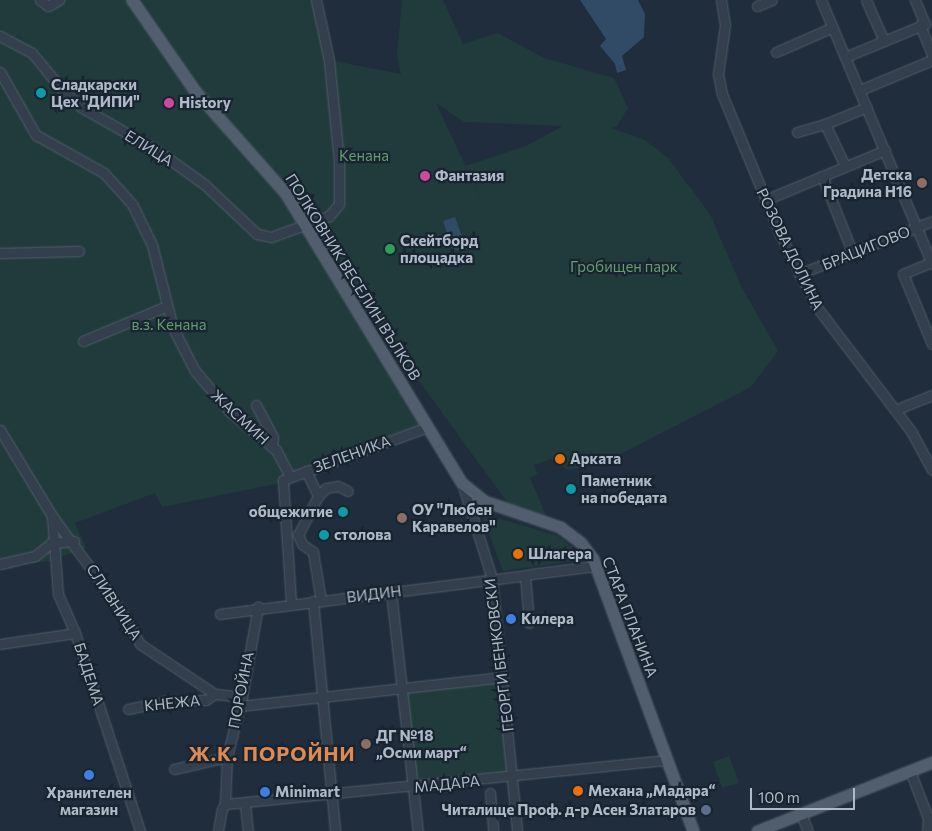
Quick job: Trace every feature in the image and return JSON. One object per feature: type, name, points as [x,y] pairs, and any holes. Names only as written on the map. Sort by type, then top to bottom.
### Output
[{"type":"main road","name":"ПОЛКОВНИК ВЕСЕЛИН ВЪЛКОВ","points":[[132,0],[182,75],[271,175],[306,226],[462,483]]},
{"type":"main road","name":"СТАРА ПЛАНИНА","points":[[462,483],[484,501],[548,522],[571,534],[596,566],[693,831]]},
{"type":"main road","points":[[757,831],[932,762]]},
{"type":"street","points":[[40,0],[48,6],[59,0]]},
{"type":"street","name":"ЕЛИЦА","points":[[0,36],[32,53],[64,92],[81,107],[158,151],[204,184],[258,234],[271,237],[306,226],[329,216],[339,204],[339,161],[329,60],[316,0]]},
{"type":"street","name":"РОЗОВА ДОЛИНА","points":[[721,0],[725,25],[718,74],[722,94],[765,200],[799,274],[837,338],[895,410],[932,470]]},
{"type":"street","points":[[757,6],[772,0]]},
{"type":"street","points":[[821,0],[932,263],[902,274],[932,344]]},
{"type":"street","points":[[866,0],[884,41]]},
{"type":"street","points":[[915,0],[932,55]]},
{"type":"street","points":[[845,57],[922,25]]},
{"type":"street","points":[[776,52],[833,27]]},
{"type":"street","points":[[860,90],[932,60]]},
{"type":"street","name":"ЖАСМИН","points":[[0,72],[36,135],[104,173],[132,204],[152,245],[174,328],[195,371],[230,412],[272,447],[290,476]]},
{"type":"street","points":[[797,132],[825,124],[867,107]]},
{"type":"street","points":[[825,124],[845,166]]},
{"type":"street","points":[[765,200],[885,150]]},
{"type":"street","points":[[822,176],[853,254]]},
{"type":"street","name":"БРАЦИГОВО","points":[[799,274],[932,221]]},
{"type":"street","points":[[0,253],[79,251]]},
{"type":"street","points":[[83,340],[167,306]]},
{"type":"street","points":[[895,410],[932,395]]},
{"type":"street","points":[[256,405],[273,437],[272,447]]},
{"type":"street","name":"ЗЕЛЕНИКА","points":[[290,476],[428,427]]},
{"type":"street","points":[[0,430],[52,516]]},
{"type":"street","points":[[306,470],[318,496]]},
{"type":"street","points":[[290,476],[283,480],[281,487],[291,602]]},
{"type":"street","name":"ГЕОРГИ БЕНКОВСКИ","points":[[462,483],[492,579],[517,831]]},
{"type":"street","points":[[335,831],[322,697],[314,552],[302,544],[298,535],[318,496],[326,488],[338,486],[348,491]]},
{"type":"street","name":"СЛИВНИЦА","points":[[52,516],[74,541],[119,607],[140,644],[215,694],[241,702],[322,697],[503,677]]},
{"type":"street","name":"БАДЕМА","points":[[52,516],[56,542],[58,594],[76,633],[140,831]]},
{"type":"street","points":[[0,564],[35,556],[47,544],[74,541]]},
{"type":"street","name":"ВИДИН","points":[[220,614],[258,606],[317,601],[596,566]]},
{"type":"street","points":[[528,575],[529,623]]},
{"type":"street","points":[[391,592],[418,831]]},
{"type":"street","name":"ПОРОЙНА","points":[[218,831],[225,804],[226,757],[241,702],[258,606]]},
{"type":"street","points":[[0,644],[76,633]]},
{"type":"street","name":"КНЕЖА","points":[[128,709],[165,701],[206,700],[215,694]]},
{"type":"street","points":[[174,769],[226,757]]},
{"type":"street","name":"МАДАРА","points":[[225,804],[245,804],[331,796],[668,760]]},
{"type":"street","points":[[910,771],[929,822],[927,831]]},
{"type":"street","points":[[490,793],[493,831]]},
{"type":"street","points":[[245,804],[248,831]]},
{"type":"street","points":[[801,814],[808,831]]},
{"type":"green space","points":[[0,0],[313,0],[329,60],[401,74],[397,55],[402,0],[443,0],[463,44],[498,33],[544,58],[614,78],[628,108],[617,126],[611,128],[645,140],[668,158],[710,214],[741,286],[778,351],[751,387],[605,462],[568,470],[552,459],[534,465],[538,474],[530,478],[548,520],[510,506],[311,233],[428,427],[281,483],[162,507],[155,493],[75,523],[86,548],[50,561],[0,567]],"holes":[[[436,103],[464,122],[563,126],[526,146],[465,166]]]},
{"type":"green space","points":[[481,513],[558,536],[573,548],[579,560],[503,571]]},
{"type":"green space","points":[[499,680],[508,774],[415,783],[404,691]]},
{"type":"green space","points":[[729,756],[739,783],[722,788],[713,762]]},
{"type":"water","points":[[580,0],[638,0],[645,14],[644,37],[622,56],[626,70],[617,73],[615,64],[600,46],[606,39]]},
{"type":"water","points":[[455,217],[465,245],[460,251],[452,248],[443,221]]},
{"type":"place","name":"Сладкарски Цех \"ДИПИ\"","points":[[41,93]]},
{"type":"place","name":"History","points":[[169,103]]},
{"type":"place","name":"Фантазия","points":[[425,176]]},
{"type":"place","name":"Детска Градина Н16","points":[[922,183]]},
{"type":"place","name":"Скейтборд площадка","points":[[390,249]]},
{"type":"place","name":"Арката","points":[[560,459]]},
{"type":"place","name":"Паметник на победата","points":[[571,489]]},
{"type":"place","name":"общежитие","points":[[343,512]]},
{"type":"place","name":"ОУ \"Любен Каравелов\"","points":[[402,518]]},
{"type":"place","name":"столова","points":[[324,535]]},
{"type":"place","name":"Шлагера","points":[[518,554]]},
{"type":"place","name":"Килера","points":[[511,619]]},
{"type":"place","name":"ДГ №18 „Осми март“","points":[[366,744]]},
{"type":"place","name":"Хранителен магазин","points":[[89,775]]},
{"type":"place","name":"Механа „Мадара“","points":[[578,791]]},
{"type":"place","name":"Minimart","points":[[265,792]]},
{"type":"place","name":"Читалище Проф. д-р Асен Златаров","points":[[706,810]]},
{"type":"district","name":"Ж.К. ПОРОЙНИ","points":[[272,753]]},
{"type":"park label","name":"Кенана","points":[[364,156]]},
{"type":"park label","name":"Гробищен парк","points":[[624,267]]},
{"type":"park label","name":"в.з. Кенана","points":[[169,325]]}]
